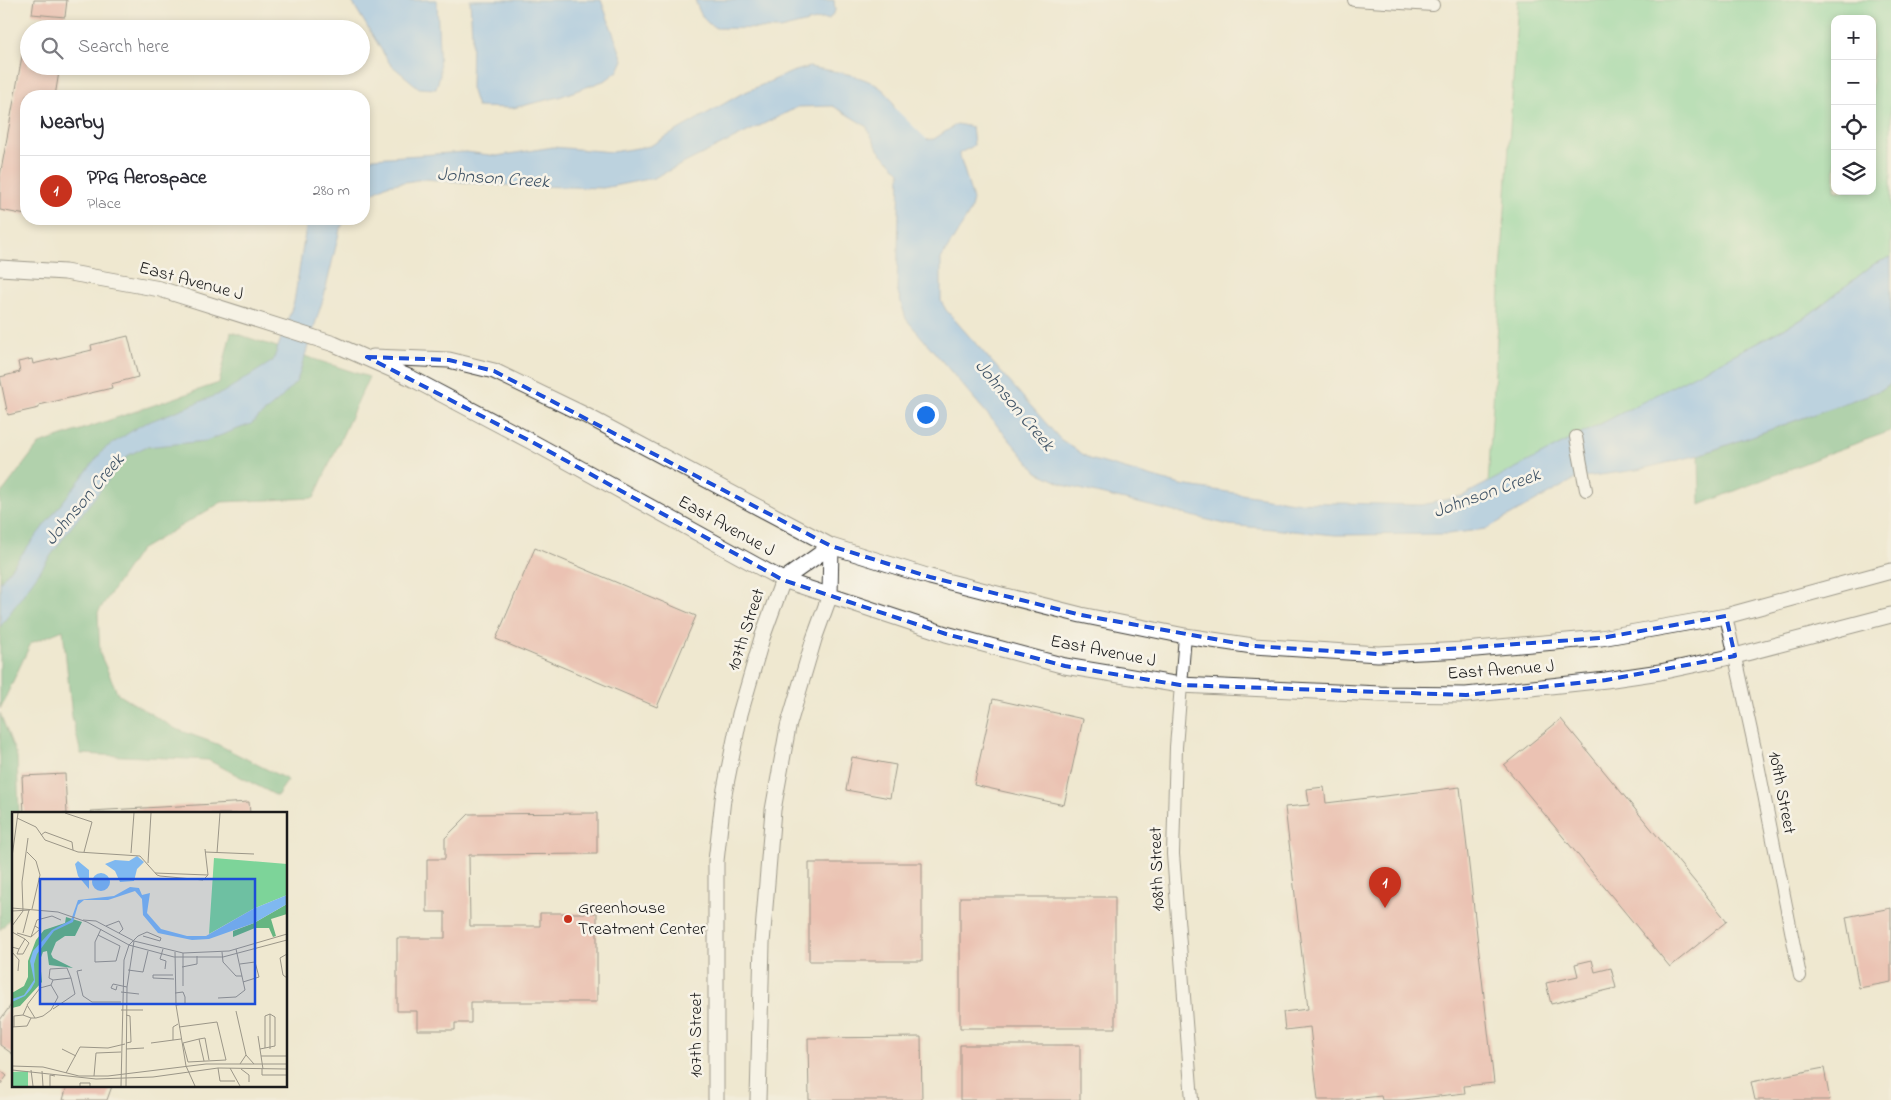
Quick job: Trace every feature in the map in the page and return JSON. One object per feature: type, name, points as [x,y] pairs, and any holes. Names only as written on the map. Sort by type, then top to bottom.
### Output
[{"type":"street","points":[[1354,0],[1433,5]]},
{"type":"street","name":"East Avenue J","points":[[0,268],[65,272],[160,289],[334,344],[412,378],[784,580],[946,634],[1065,666],[1180,685],[1380,694],[1466,695],[1606,680],[1660,672],[1735,656],[1891,615]]},
{"type":"street","name":"East Avenue J","points":[[366,357],[449,360],[494,371],[585,415],[831,546],[930,577],[1081,615],[1185,636],[1253,646],[1378,654],[1465,650],[1601,638],[1726,616],[1891,571]]},
{"type":"street","points":[[1576,437],[1586,490]]},
{"type":"street","points":[[758,1100],[762,953],[773,810],[788,727],[814,639],[830,595],[831,546]]},
{"type":"street","name":"107th Street","points":[[716,1100],[716,861],[723,800],[740,714],[762,638],[784,580],[831,546]]},
{"type":"street","name":"109th Street","points":[[1726,616],[1800,976]]},
{"type":"street","name":"108th Street","points":[[1185,636],[1176,747],[1173,854],[1192,1100]]},
{"type":"highlighted area","points":[[367,357],[449,360],[494,371],[831,546],[930,577],[1081,615],[1253,646],[1378,654],[1601,638],[1726,616],[1735,656],[1606,680],[1466,695],[1180,685],[1065,666],[946,634],[783,580],[534,443]]},
{"type":"green space","points":[[1518,0],[1891,0],[1891,257],[1874,264],[1806,317],[1488,484]]},
{"type":"green space","points":[[231,332],[369,377],[314,498],[222,502],[140,550],[98,612],[100,654],[118,694],[176,729],[217,744],[288,780],[277,796],[208,760],[81,754],[72,717],[63,630],[31,643],[0,709],[0,495],[39,444],[219,383]]},
{"type":"green space","points":[[1891,383],[1891,431],[1835,451],[1700,505],[1699,455],[1881,390]]},
{"type":"green space","points":[[0,713],[17,757],[19,812],[12,812],[12,916],[0,930]]},
{"type":"water","points":[[351,0],[437,0],[440,75],[436,89],[419,88],[390,64],[370,31],[370,20],[363,20]]},
{"type":"water","points":[[470,0],[601,0],[623,60],[618,71],[606,80],[559,97],[513,108],[477,107],[471,88],[472,35]]},
{"type":"water","points":[[695,0],[834,0],[835,11],[829,19],[820,19],[780,29],[716,28],[705,20]]},
{"type":"water","points":[[809,67],[840,72],[862,78],[881,88],[888,95],[893,105],[896,123],[894,140],[900,142],[934,139],[957,124],[972,127],[974,145],[959,153],[973,200],[970,212],[941,259],[941,301],[946,310],[1060,439],[1090,459],[1181,485],[1294,502],[1422,505],[1462,496],[1806,317],[1874,264],[1891,257],[1891,383],[1881,390],[1699,455],[1637,470],[1577,478],[1486,529],[1448,534],[1336,535],[1229,525],[1067,486],[1037,472],[906,319],[897,289],[900,172],[879,151],[866,126],[833,106],[798,107],[654,178],[603,188],[497,185],[424,179],[387,185],[370,195],[370,160],[373,158],[466,152],[497,156],[553,147],[612,152],[650,146],[741,94],[792,72]]},
{"type":"water","points":[[306,225],[342,225],[324,296],[297,381],[280,399],[251,424],[206,441],[145,447],[127,456],[69,530],[0,627],[0,582],[104,449],[141,425],[222,393],[273,361],[294,302]]},
{"type":"building","points":[[34,0],[67,0],[65,17],[32,14]]},
{"type":"building","points":[[20,67],[20,75],[58,75],[56,90],[20,90],[20,214],[0,210],[0,176]]},
{"type":"building","points":[[128,336],[138,377],[111,384],[112,388],[39,405],[39,408],[8,415],[0,377],[20,372],[18,362],[32,359],[33,364],[92,350],[91,345]]},
{"type":"building","points":[[535,548],[696,616],[657,707],[496,639]]},
{"type":"building","points":[[993,699],[1083,719],[1064,805],[974,785]]},
{"type":"building","points":[[1561,719],[1727,921],[1670,967],[1504,765]]},
{"type":"building","points":[[852,757],[896,765],[890,798],[846,790]]},
{"type":"building","points":[[65,774],[67,812],[24,812],[22,776]]},
{"type":"building","points":[[1324,787],[1326,803],[1460,787],[1494,1083],[1464,1086],[1465,1093],[1404,1100],[1382,1100],[1381,1096],[1343,1100],[1318,1100],[1310,1027],[1285,1030],[1283,1012],[1308,1009],[1285,807],[1309,805],[1307,789]]},
{"type":"building","points":[[249,802],[250,812],[91,812]]},
{"type":"building","name":"Greenhouse Treatment Center","points":[[597,813],[597,854],[469,855],[470,926],[540,926],[540,913],[597,913],[597,1002],[471,1002],[471,1023],[455,1023],[455,1030],[417,1030],[417,1011],[397,1011],[397,938],[445,938],[445,912],[427,912],[427,859],[445,859],[445,838],[469,814]]},
{"type":"building","points":[[809,863],[922,863],[922,961],[809,961]]},
{"type":"building","points":[[960,897],[1115,897],[1115,1028],[960,1028]]},
{"type":"building","points":[[1891,908],[1891,982],[1859,988],[1846,917]]},
{"type":"building","points":[[1592,960],[1595,972],[1611,968],[1616,988],[1551,1004],[1546,983],[1578,976],[1575,964]]},
{"type":"building","points":[[12,1004],[12,1054],[0,1045],[0,1020]]},
{"type":"building","points":[[921,1037],[922,1100],[809,1100],[808,1038]]},
{"type":"building","points":[[960,1045],[1080,1045],[1080,1100],[960,1100]]},
{"type":"building","points":[[1824,1068],[1830,1100],[1755,1100],[1751,1082]]},
{"type":"building","points":[[0,1070],[7,1076],[0,1085]]},
{"type":"building","points":[[66,1088],[111,1088],[107,1100],[63,1100]]},
{"type":"waterway","name":"Johnson Creek","points":[[866,103],[927,160],[931,172]]},
{"type":"place","name":"PPG Aerospace","points":[[1385,908]]},
{"type":"place","name":"Greenhouse Treatment Center","points":[[568,919]]}]
